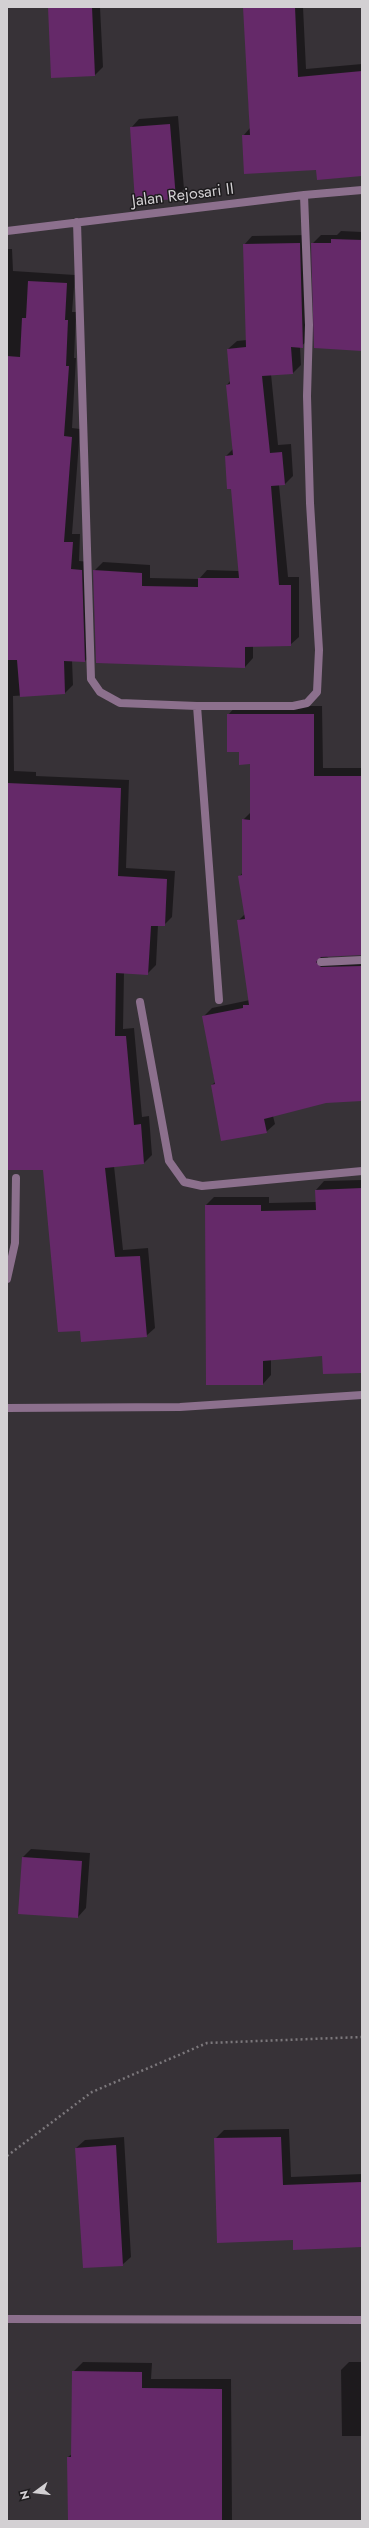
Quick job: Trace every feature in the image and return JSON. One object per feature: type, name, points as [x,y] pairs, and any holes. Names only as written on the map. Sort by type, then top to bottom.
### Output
[{"type":"street","name":"Jalan Rejosari II","points":[[7,231],[304,195],[362,190]]},
{"type":"street","points":[[78,222],[91,679],[100,692],[120,703],[197,706],[293,706],[307,703],[317,692],[319,650],[310,503],[308,396],[309,325],[304,195]]},
{"type":"street","points":[[197,706],[219,1000]]},
{"type":"street","points":[[320,962],[362,960]]},
{"type":"street","points":[[140,1002],[169,1161],[184,1182],[202,1186],[362,1171]]},
{"type":"street","points":[[7,1280],[14,1243],[16,1178]]},
{"type":"street","points":[[7,1408],[180,1407],[362,1394]]},
{"type":"street","points":[[7,2319],[362,2320]]},
{"type":"path","points":[[7,2156],[92,2092],[207,2043],[362,2037]]},
{"type":"building","points":[[48,7],[92,7],[95,76],[51,78]]},
{"type":"building","points":[[243,7],[295,7],[298,77],[362,71],[362,176],[317,180],[316,170],[244,174],[242,135],[250,135]]},
{"type":"building","points":[[170,124],[176,199],[135,202],[130,127]]},
{"type":"building","points":[[331,239],[362,240],[362,351],[314,348],[311,243],[331,243]]},
{"type":"building","points":[[300,243],[303,348],[291,347],[293,374],[262,376],[270,453],[282,452],[285,485],[271,486],[279,585],[291,585],[291,646],[245,647],[245,668],[96,663],[93,570],[142,573],[142,586],[198,587],[198,578],[239,578],[231,489],[227,489],[225,456],[233,455],[226,385],[230,384],[227,349],[246,347],[243,244]]},
{"type":"building","points":[[28,281],[67,283],[65,320],[68,320],[66,366],[69,366],[64,436],[72,437],[64,542],[73,542],[71,569],[82,570],[85,662],[64,661],[65,694],[20,697],[17,660],[7,660],[7,356],[20,357],[22,318],[26,318]]},
{"type":"building","points":[[227,714],[314,714],[314,776],[362,776],[362,955],[321,957],[316,962],[321,967],[362,966],[362,1101],[326,1103],[264,1119],[267,1133],[221,1141],[211,1085],[215,1084],[202,1016],[243,1008],[243,1005],[249,1005],[237,920],[245,919],[238,876],[242,875],[242,819],[250,820],[250,764],[239,765],[239,752],[227,752]]},
{"type":"building","points":[[7,783],[121,788],[118,876],[167,879],[165,926],[151,926],[148,975],[116,973],[115,1036],[126,1036],[134,1125],[141,1124],[144,1164],[105,1168],[115,1257],[140,1256],[147,1337],[81,1342],[80,1331],[58,1332],[43,1170],[7,1170]]},
{"type":"building","points":[[362,1188],[362,1373],[323,1374],[322,1356],[263,1361],[263,1385],[206,1385],[205,1205],[261,1205],[261,1211],[316,1210],[315,1190]]},
{"type":"building","points":[[22,1857],[82,1861],[78,1918],[18,1914]]},
{"type":"building","points":[[281,2137],[283,2185],[362,2182],[362,2247],[293,2250],[293,2240],[217,2243],[214,2138]]},
{"type":"building","points":[[116,2145],[123,2266],[83,2268],[75,2148]]},
{"type":"building","points":[[72,2371],[142,2372],[142,2388],[222,2389],[222,2521],[68,2521],[67,2457],[71,2457]]}]
